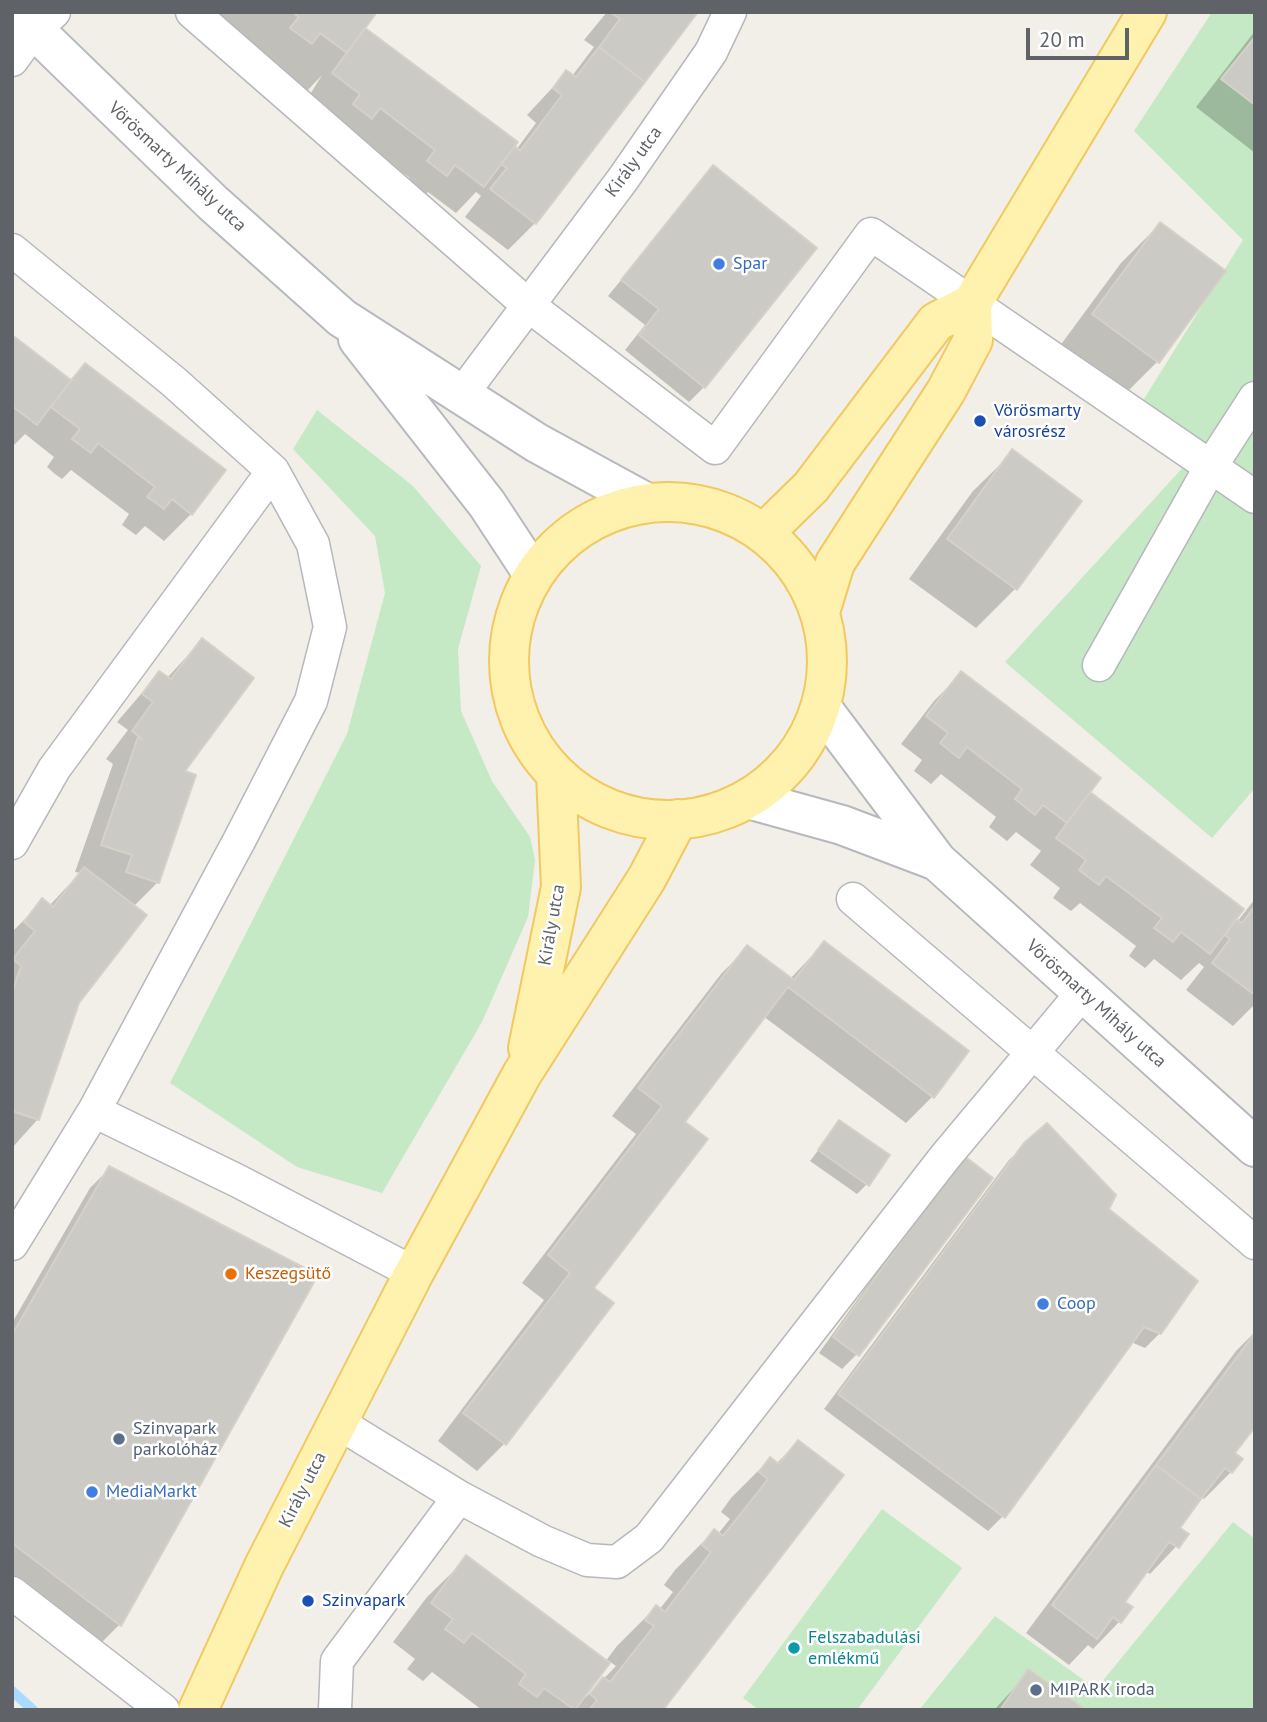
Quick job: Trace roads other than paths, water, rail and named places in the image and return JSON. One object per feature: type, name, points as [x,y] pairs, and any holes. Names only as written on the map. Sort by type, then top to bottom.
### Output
[{"type":"main road","points":[[765,533],[811,487],[936,322],[972,303],[1147,12]]},
{"type":"main road","name":"Vörösmarty Mihály utca","points":[[29,29],[213,203],[342,318],[537,443],[645,502]]},
{"type":"main road","points":[[820,612],[835,562],[946,391],[973,340],[972,303]]},
{"type":"main road","name":"Vörösmarty Mihály utca","points":[[342,318],[487,504],[533,573]]},
{"type":"main road","points":[[645,502],[687,502],[718,510],[765,533],[798,568],[820,612],[827,643],[827,675],[821,707],[810,734],[793,760],[772,781],[748,799],[702,817],[651,820],[624,815],[576,792],[556,774],[533,746],[517,713],[509,678],[509,642],[518,606],[533,573],[555,547],[582,526],[612,511],[645,502]]},
{"type":"main road","name":"Vörösmarty Mihály utca","points":[[821,707],[937,861],[1255,1147]]},
{"type":"main road","name":"Király utca","points":[[522,1074],[561,887],[556,774]]},
{"type":"main road","name":"Vörösmarty Mihály utca","points":[[748,799],[842,825],[937,861]]},
{"type":"main road","name":"Király utca","points":[[198,1710],[264,1566],[414,1273],[522,1074],[647,878],[678,819]]},
{"type":"street","points":[[192,12],[528,305],[715,448],[871,234],[1255,497]]},
{"type":"street","name":"Király utca","points":[[462,394],[623,179],[704,62],[730,12]]},
{"type":"street","points":[[12,250],[174,382],[273,471],[313,544],[330,627],[311,701],[94,1111],[12,1244]]},
{"type":"street","points":[[1099,665],[1211,467],[1255,398]]},
{"type":"street","points":[[12,843],[54,769],[273,471]]},
{"type":"street","points":[[853,899],[1255,1243]]},
{"type":"street","points":[[337,1422],[459,1497],[553,1546],[587,1560],[617,1562],[649,1538],[945,1157],[1083,992]]},
{"type":"street","points":[[94,1111],[249,1186],[414,1273]]},
{"type":"street","points":[[335,1710],[337,1661],[459,1497]]},
{"type":"street","points":[[12,1593],[163,1710]]},
{"type":"waterway","points":[[12,1691],[33,1710]]},
{"type":"place","name":"Spar","points":[[719,264]]},
{"type":"place","name":"Vörösmarty városrész","points":[[980,421]]},
{"type":"place","name":"Keszegsütő","points":[[231,1274]]},
{"type":"place","name":"Coop","points":[[1043,1304]]},
{"type":"place","name":"Szinvapark parkolóház","points":[[119,1439]]},
{"type":"place","name":"MediaMarkt","points":[[92,1492]]},
{"type":"place","name":"Szinvapark","points":[[308,1601]]},
{"type":"place","name":"Felszabadulási emlékmű","points":[[794,1648]]},
{"type":"place","name":"MIPARK iroda","points":[[1036,1690]]}]
